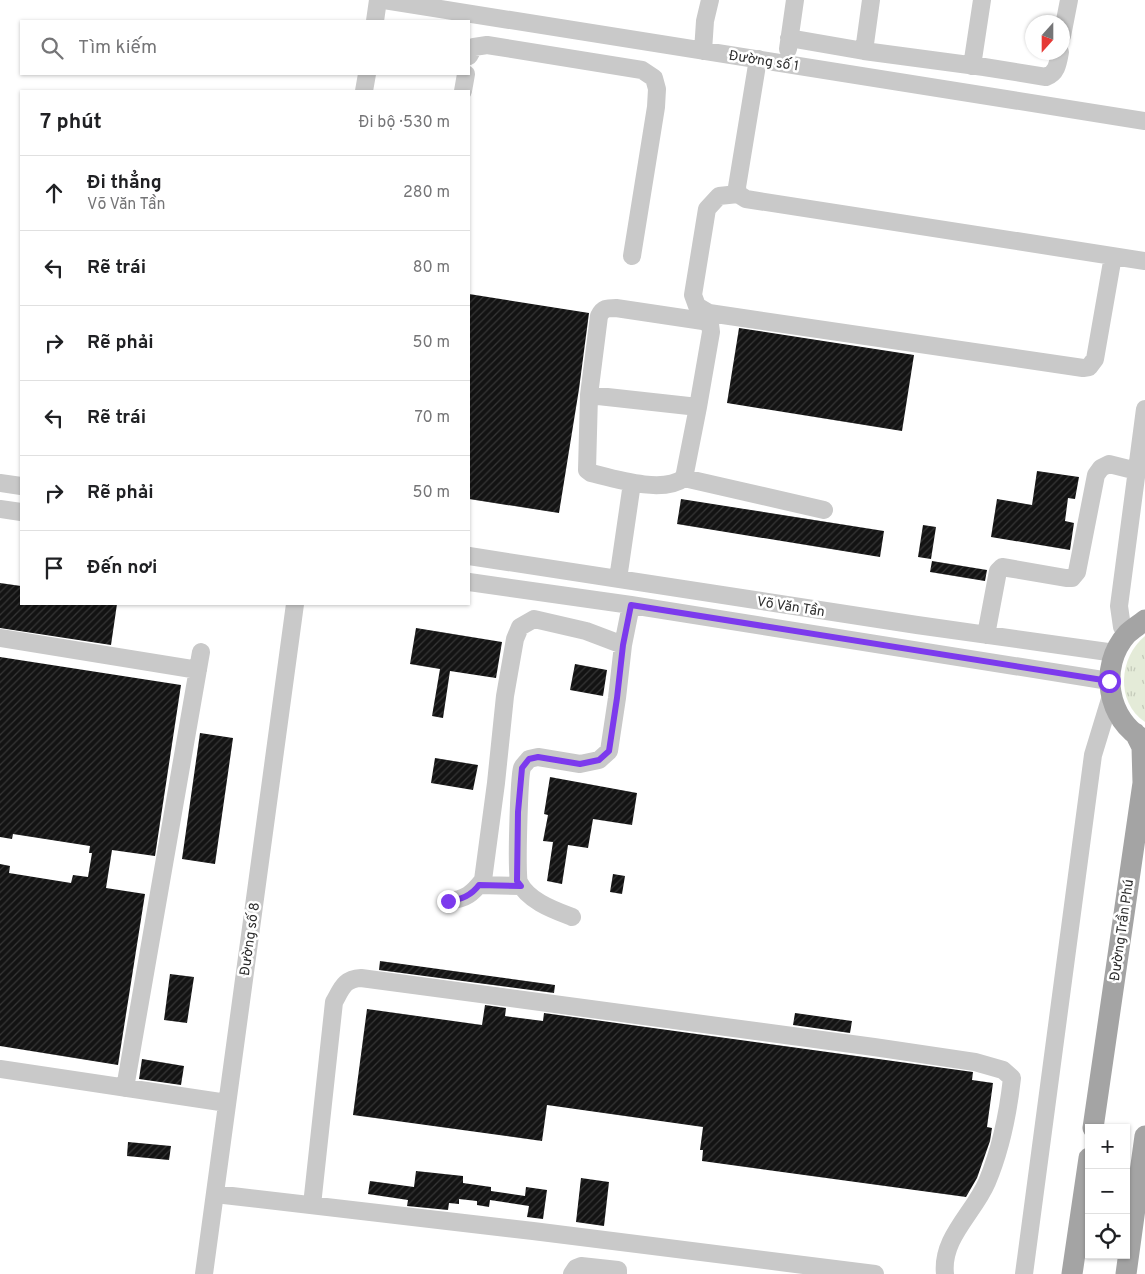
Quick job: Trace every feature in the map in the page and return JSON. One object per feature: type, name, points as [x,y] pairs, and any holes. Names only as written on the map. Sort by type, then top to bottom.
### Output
[{"type":"main road","points":[[1140,737],[1127,726],[1117,712],[1110,689],[1110,666],[1114,653],[1127,634],[1145,620]]},
{"type":"main road","name":"Đường Trần Phú","points":[[1094,1124],[1143,783],[1144,762],[1140,737]]},
{"type":"main road","points":[[1126,1274],[1145,1136]]},
{"type":"main road","points":[[1072,1274],[1087,1169]]},
{"type":"street","points":[[375,20],[378,0]]},
{"type":"street","name":"Đường số 1","points":[[384,0],[1145,121]]},
{"type":"street","points":[[703,51],[710,0]]},
{"type":"street","points":[[786,64],[795,0]]},
{"type":"street","points":[[864,51],[871,0]]},
{"type":"street","points":[[972,66],[982,0]]},
{"type":"street","points":[[1066,15],[1069,0]]},
{"type":"street","points":[[790,38],[864,51],[1046,77],[1052,75],[1058,60]]},
{"type":"street","points":[[470,54],[474,47],[486,45],[642,70],[654,78],[657,89],[656,107],[632,256]]},
{"type":"street","points":[[738,194],[737,187],[758,59]]},
{"type":"street","points":[[364,90],[367,75]]},
{"type":"street","points":[[463,90],[466,75]]},
{"type":"street","points":[[1113,256],[1095,359],[1089,367],[1082,368],[709,313],[697,306],[693,295],[707,208],[719,196],[738,194],[746,199],[1113,256],[1145,261]]},
{"type":"street","points":[[616,308],[703,321],[710,324],[711,332],[684,478],[678,482],[670,485],[632,483],[591,473],[587,470],[589,395],[599,316],[602,310],[616,308]]},
{"type":"street","points":[[589,395],[698,408]]},
{"type":"street","points":[[1127,634],[1122,627],[1119,606],[1145,409]]},
{"type":"street","points":[[986,635],[998,570],[1002,567],[1072,578],[1077,572],[1096,474],[1108,464],[1137,471]]},
{"type":"street","points":[[684,478],[824,510]]},
{"type":"street","points":[[0,483],[20,486]]},
{"type":"street","points":[[618,579],[632,483]]},
{"type":"street","points":[[0,509],[20,512]]},
{"type":"street","name":"Võ Văn Tần","points":[[470,556],[1114,653]]},
{"type":"street","name":"Võ Văn Tần","points":[[470,582],[631,605],[1110,689]]},
{"type":"street","name":"Đường số 8","points":[[204,1274],[295,605]]},
{"type":"street","points":[[572,917],[548,908],[526,892],[517,881],[518,812],[522,768],[529,759],[538,757],[580,764],[599,760],[609,751],[623,645],[631,605]]},
{"type":"street","points":[[448,901],[458,900],[474,893],[483,880],[505,696],[515,639],[520,627],[534,619],[586,631],[623,645]]},
{"type":"street","points":[[0,638],[198,670]]},
{"type":"street","points":[[126,1088],[201,652]]},
{"type":"street","points":[[1024,1274],[1093,755],[1110,689]]},
{"type":"street","points":[[479,885],[521,886]]},
{"type":"street","points":[[312,1205],[334,1002],[345,984],[352,979],[361,978],[874,1047],[975,1062],[1003,1070],[1012,1078],[997,1158],[978,1200],[951,1240],[946,1259],[946,1274]]},
{"type":"street","points":[[0,1069],[227,1103]]},
{"type":"street","points":[[215,1194],[533,1231],[875,1274]]},
{"type":"street","points":[[572,1274],[576,1268],[581,1266],[618,1270],[618,1274]]},
{"type":"green space","points":[[1145,636],[1145,722],[1135,713],[1129,703],[1125,692],[1124,679],[1130,655]]},
{"type":"building","points":[[470,294],[589,313],[559,513],[470,499]]},
{"type":"building","points":[[739,328],[914,355],[902,431],[727,403]]},
{"type":"building","points":[[1037,471],[1079,477],[1075,499],[1068,498],[1065,521],[1074,523],[1070,550],[991,537],[997,499],[1032,505]]},
{"type":"building","points":[[681,499],[884,531],[880,557],[677,524]]},
{"type":"building","points":[[923,525],[936,527],[931,559],[918,557]]},
{"type":"building","points":[[932,561],[987,570],[985,581],[930,572]]},
{"type":"building","points":[[0,583],[20,586],[20,605],[117,605],[111,645],[0,628]]},
{"type":"building","points":[[416,628],[502,642],[496,678],[450,671],[443,718],[432,716],[440,669],[410,664]]},
{"type":"building","points":[[0,657],[181,685],[155,856],[112,850],[106,888],[145,894],[118,1065],[0,1046],[0,864],[10,866],[9,873],[71,883],[73,875],[88,877],[92,853],[89,853],[90,846],[13,834],[12,839],[0,837]]},
{"type":"building","points":[[575,664],[607,670],[603,696],[570,690]]},
{"type":"building","points":[[200,733],[233,738],[215,864],[182,859]]},
{"type":"building","points":[[435,758],[478,765],[473,790],[431,783]]},
{"type":"building","points":[[550,777],[637,793],[632,825],[593,819],[588,848],[568,845],[562,884],[547,881],[553,842],[543,841],[548,815],[544,814]]},
{"type":"building","points":[[613,874],[625,876],[622,894],[610,892]]},
{"type":"building","points":[[380,961],[555,985],[554,993],[379,970]]},
{"type":"building","points":[[170,974],[194,977],[187,1023],[164,1020]]},
{"type":"building","points":[[485,1005],[506,1008],[505,1016],[543,1021],[544,1013],[973,1072],[972,1080],[993,1083],[987,1127],[992,1128],[990,1141],[977,1178],[966,1197],[702,1161],[703,1150],[700,1150],[703,1127],[547,1105],[542,1141],[353,1115],[367,1009],[482,1025]]},
{"type":"building","points":[[795,1013],[852,1021],[850,1033],[793,1025]]},
{"type":"building","points":[[142,1059],[184,1066],[181,1085],[139,1079]]},
{"type":"building","points":[[128,1142],[171,1146],[169,1160],[127,1156]]},
{"type":"building","points":[[416,1171],[463,1176],[463,1183],[491,1187],[491,1191],[525,1196],[526,1187],[547,1190],[543,1219],[527,1217],[529,1206],[490,1200],[489,1207],[477,1205],[477,1201],[459,1199],[459,1204],[449,1203],[448,1210],[407,1206],[408,1200],[368,1194],[370,1181],[414,1187]]},
{"type":"building","points":[[581,1178],[609,1182],[604,1226],[576,1222]]},
{"type":"route","points":[[448,901],[458,900],[474,893],[479,885],[521,886],[517,881],[518,812],[522,768],[529,759],[538,757],[580,764],[599,760],[609,751],[623,645],[631,605],[1109,681]]}]
